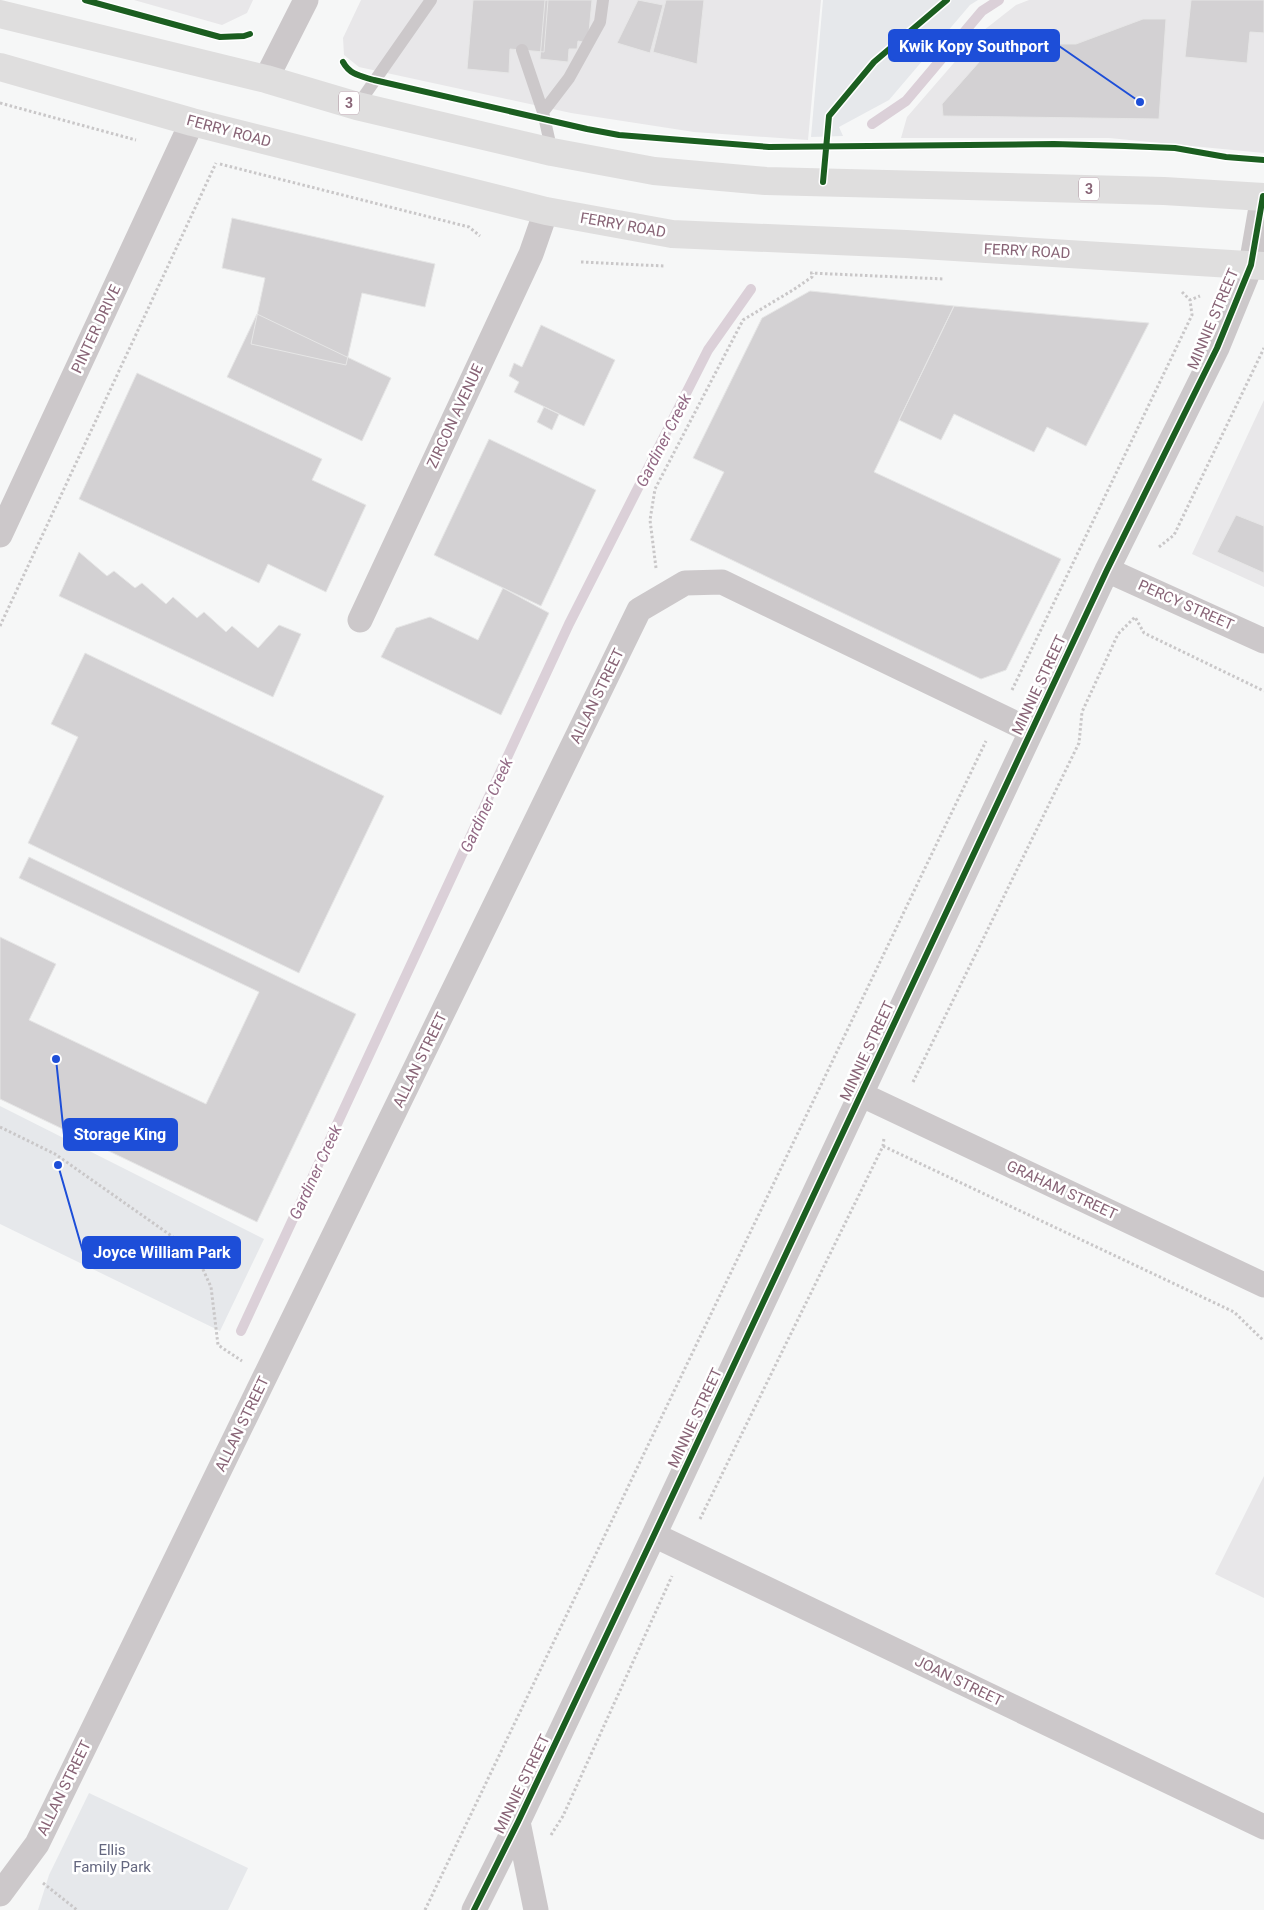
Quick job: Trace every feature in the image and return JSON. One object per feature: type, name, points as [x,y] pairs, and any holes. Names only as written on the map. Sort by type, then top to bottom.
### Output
[{"type":"main road","name":"3","points":[[0,14],[266,79],[358,106],[552,152],[654,171],[766,181],[1164,191],[1264,196]]},
{"type":"main road","name":"FERRY ROAD","points":[[0,67],[192,122],[546,212],[672,234],[822,240],[1257,265]]},
{"type":"street","points":[[266,79],[306,0]]},
{"type":"street","name":"PINTER DRIVE","points":[[0,535],[192,122]]},
{"type":"street","name":"MINNIE STREET","points":[[474,1910],[518,1822],[654,1535],[1107,570],[1257,265],[1264,196]]},
{"type":"street","name":"ZIRCON AVENUE","points":[[360,620],[530,254],[546,212]]},
{"type":"street","name":"PERCY STREET","points":[[1107,570],[1264,641]]},
{"type":"street","name":"ALLAN STREET","points":[[0,1894],[37,1844],[639,610],[685,583],[722,582],[1031,731]]},
{"type":"street","name":"GRAHAM STREET","points":[[860,1094],[1264,1286]]},
{"type":"street","name":"JOAN STREET","points":[[654,1535],[1264,1827]]},
{"type":"street","points":[[518,1822],[536,1910]]},
{"type":"lane","points":[[358,106],[431,0]]},
{"type":"lane","points":[[543,112],[569,78],[600,22],[604,0]]},
{"type":"lane","points":[[522,50],[543,112],[552,152]]},
{"type":"path","points":[[0,103],[136,140]]},
{"type":"path","points":[[0,626],[216,163]]},
{"type":"path","points":[[220,164],[469,227],[480,236]]},
{"type":"path","points":[[659,598],[650,520],[655,489],[742,320],[793,290],[812,276],[822,240]]},
{"type":"path","points":[[581,262],[668,266]]},
{"type":"path","points":[[804,272],[952,280]]},
{"type":"path","points":[[1011,692],[1192,316],[1190,300],[1180,291]]},
{"type":"path","points":[[1190,300],[1200,296]]},
{"type":"path","points":[[1158,547],[1174,534],[1264,348]]},
{"type":"path","points":[[913,1082],[1079,743],[1082,712],[1118,634],[1135,617],[1144,633],[1264,691]]},
{"type":"path","points":[[424,1910],[989,736]]},
{"type":"path","points":[[0,1127],[55,1154],[183,1244],[201,1265],[210,1287],[218,1345],[265,1377]]},
{"type":"path","points":[[700,1519],[883,1146],[885,1132]]},
{"type":"path","points":[[883,1146],[1234,1312],[1264,1341]]},
{"type":"path","points":[[563,1816],[675,1570]]},
{"type":"path","points":[[21,1866],[77,1910]]},
{"type":"shaded area","points":[[134,0],[253,0],[247,13],[222,25]]},
{"type":"shaded area","points":[[361,0],[821,0],[808,140],[694,132],[571,113],[359,67],[344,55],[343,38]]},
{"type":"shaded area","points":[[1029,0],[1264,0],[1264,153],[1109,138],[901,138],[907,117],[979,34],[1016,5]]},
{"type":"shaded area","points":[[1264,400],[1264,587],[1192,554]]},
{"type":"shaded area","points":[[1264,1476],[1264,1598],[1215,1574]]},
{"type":"green space","points":[[823,0],[978,0],[970,5],[889,100],[839,127],[843,136],[811,137]]},
{"type":"green space","points":[[0,1106],[264,1239],[220,1331],[0,1224]]},
{"type":"green space","name":"Ellis Family Park","points":[[89,1793],[248,1868],[228,1910],[38,1910],[49,1875]]},
{"type":"building","points":[[473,0],[548,0],[544,52],[510,49],[509,73],[467,69]]},
{"type":"building","points":[[545,0],[592,0],[588,43],[578,41],[577,49],[569,49],[568,62],[540,59]]},
{"type":"building","points":[[638,0],[663,5],[650,53],[617,43]]},
{"type":"building","points":[[666,0],[704,0],[697,64],[653,52]]},
{"type":"building","points":[[1191,0],[1264,0],[1264,33],[1250,32],[1247,63],[1185,57]]},
{"type":"building","points":[[1143,19],[1166,19],[1159,119],[943,116],[942,104],[995,44],[1076,44]]},
{"type":"building","points":[[232,218],[435,264],[425,307],[362,293],[346,365],[251,344],[265,278],[222,268]]},
{"type":"building","points":[[810,291],[954,306],[874,472],[1061,559],[1006,670],[981,679],[690,540],[724,472],[693,458],[762,318]]},
{"type":"building","points":[[954,306],[1149,323],[1086,446],[1047,427],[1034,452],[954,414],[941,440],[899,420]]},
{"type":"building","points":[[257,314],[391,378],[362,441],[227,377]]},
{"type":"building","points":[[541,325],[615,360],[584,426],[514,392],[519,382],[509,376],[514,363],[522,367]]},
{"type":"building","points":[[137,373],[322,459],[312,480],[366,505],[326,592],[268,564],[259,583],[79,499]]},
{"type":"building","points":[[544,407],[559,414],[552,430],[537,422]]},
{"type":"building","points":[[489,439],[596,490],[541,606],[434,555]]},
{"type":"building","points":[[1236,515],[1264,526],[1264,573],[1217,552]]},
{"type":"building","points":[[79,552],[107,576],[114,571],[135,588],[142,583],[166,604],[173,597],[197,618],[204,612],[226,632],[232,626],[258,648],[279,625],[301,634],[273,697],[59,596]]},
{"type":"building","points":[[503,588],[549,613],[501,715],[381,657],[396,628],[430,617],[478,640]]},
{"type":"building","points":[[85,653],[384,796],[299,973],[28,843],[78,737],[51,724]]},
{"type":"building","points":[[29,857],[356,1014],[257,1222],[0,1099],[0,937],[56,964],[29,1020],[206,1104],[259,992],[19,878]]},
{"type":"waterway","name":"Gardiner Creek","points":[[872,124],[906,101],[982,11],[999,0]]},
{"type":"waterway","name":"Gardiner Creek","points":[[241,1331],[569,624],[708,350],[751,289]]},
{"type":"cycle path","points":[[85,0],[220,37],[250,34]]},
{"type":"cycle path","points":[[823,182],[829,116],[874,62],[947,0]]},
{"type":"cycle path","points":[[343,62],[352,72],[374,80],[619,135],[769,147],[1054,144],[1125,146],[1175,148],[1226,157],[1264,160]]},
{"type":"cycle path","points":[[474,1910],[518,1822],[654,1535],[1107,570],[1217,348],[1251,265],[1263,196]]},
{"type":"place","name":"Kwik Kopy Southport","points":[[1140,102]]},
{"type":"place","name":"Storage King","points":[[56,1059]]},
{"type":"place","name":"Joyce William Park","points":[[58,1165]]}]
